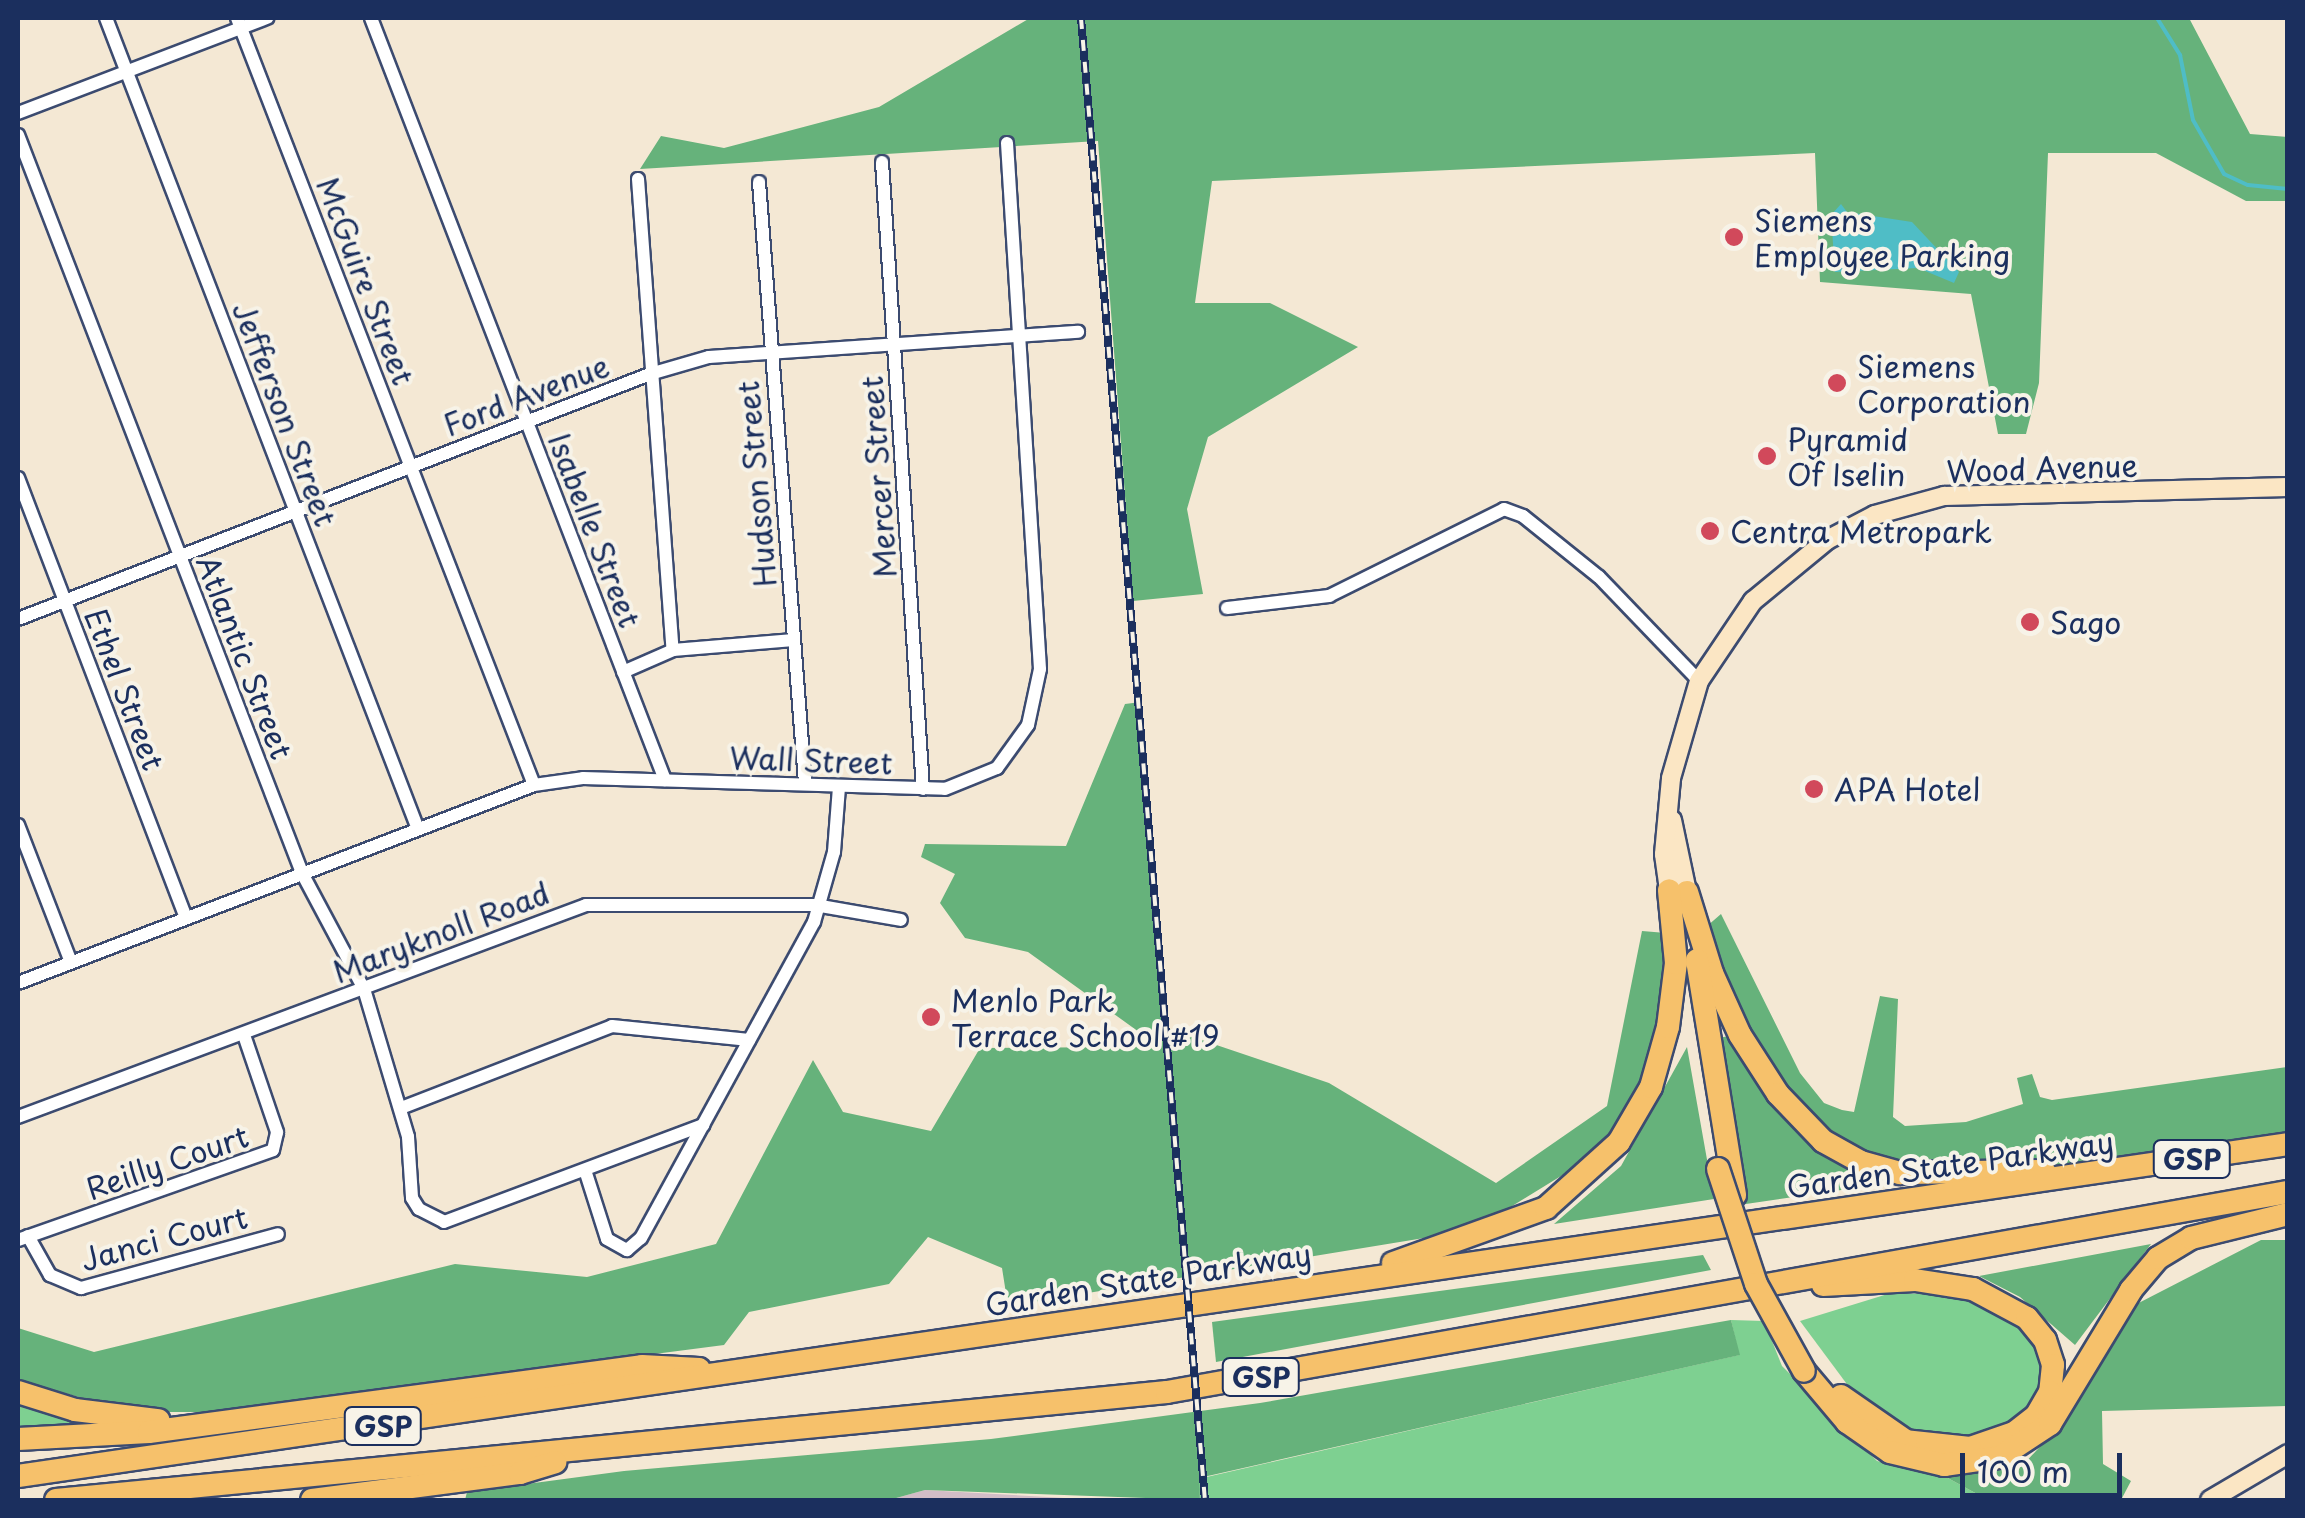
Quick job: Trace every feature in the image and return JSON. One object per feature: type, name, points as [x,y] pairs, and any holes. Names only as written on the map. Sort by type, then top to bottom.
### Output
[{"type":"highway","points":[[1678,891],[1723,1168],[1766,1280],[1810,1370],[1847,1422],[1899,1456],[1954,1465],[2000,1457],[2050,1424],[2131,1290],[2158,1258],[2191,1238],[2288,1214]]},
{"type":"highway","points":[[1678,891],[1733,1022],[1778,1094],[1830,1146],[1871,1165],[1922,1175],[2010,1169],[2096,1173]]},
{"type":"highway","points":[[1354,1278],[1534,1214],[1569,1192],[1611,1152],[1644,1101],[1665,1043],[1676,962],[1678,891]]},
{"type":"highway","name":"Garden State Parkway","points":[[18,1476],[2288,1144]]},
{"type":"highway","name":"GSP","points":[[56,1500],[206,1481],[602,1448],[1167,1392],[2288,1192]]},
{"type":"highway","points":[[1775,1284],[1915,1280],[1973,1289],[2034,1325],[2049,1348],[2053,1374],[2047,1400],[2023,1428],[1987,1444],[1946,1449],[1882,1429],[1810,1370]]},
{"type":"highway","points":[[18,1439],[116,1436],[642,1366],[748,1371]]},
{"type":"highway","points":[[18,1392],[87,1412],[201,1422]]},
{"type":"highway","points":[[312,1500],[520,1473],[602,1448]]},
{"type":"highway","points":[[125,1500],[206,1481]]},
{"type":"street","name":"Jefferson Street","points":[[106,18],[418,829]]},
{"type":"street","points":[[18,113],[127,72],[239,22],[267,18]]},
{"type":"street","name":"Isabelle Street","points":[[371,18],[665,780]]},
{"type":"street","name":"McGuire Street","points":[[239,22],[534,785]]},
{"type":"street","name":"Atlantic Street","points":[[18,135],[302,874],[364,989],[401,1108],[412,1198],[430,1218],[444,1222],[585,1170]]},
{"type":"street","name":"Wall Street","points":[[18,983],[534,785],[583,778],[804,782],[923,789],[976,782],[997,768],[1036,702],[1040,669],[1016,336],[1008,143]]},
{"type":"street","name":"Mercer Street","points":[[882,162],[923,789]]},
{"type":"street","points":[[638,179],[673,650]]},
{"type":"street","name":"Hudson Street","points":[[759,182],[804,782]]},
{"type":"street","name":"Ford Avenue","points":[[18,619],[650,374],[709,357],[1078,332]]},
{"type":"street","name":"Ethel Street","points":[[18,478],[186,918]]},
{"type":"street","name":"Wood Avenue","points":[[1678,891],[1668,805],[1679,736],[1700,680],[1734,624],[1774,581],[1837,534],[1898,507],[1972,494],[2288,487]]},
{"type":"street","points":[[1227,608],[1328,596],[1484,514],[1509,510],[1599,577],[1700,680]]},
{"type":"street","points":[[624,672],[673,650],[794,640]]},
{"type":"street","points":[[703,1125],[585,1170],[602,1224],[616,1248],[627,1250],[641,1238],[703,1125],[749,1040],[820,906],[834,852],[839,787]]},
{"type":"street","points":[[18,825],[70,962]]},
{"type":"street","name":"Maryknoll Road","points":[[18,1117],[586,905],[820,906],[901,920]]},
{"type":"street","points":[[401,1108],[612,1026],[749,1040]]},
{"type":"street","name":"Reilly Court","points":[[23,1238],[273,1150],[277,1132],[244,1034]]},
{"type":"street","name":"Janci Court","points":[[23,1238],[50,1275],[81,1288],[278,1234]]},
{"type":"street","points":[[2210,1500],[2288,1454]]},
{"type":"shaded area","points":[[925,1490],[1083,1499],[1093,1500],[889,1500]]},
{"type":"green space","points":[[1030,18],[2189,18],[2250,134],[2288,137],[2287,201],[2246,201],[2156,153],[2048,153],[2039,383],[2026,434],[1998,434],[1971,294],[1820,282],[1815,153],[1212,181],[1195,303],[1270,303],[1358,347],[1208,437],[1187,509],[1203,594],[1133,601],[1098,141],[640,169],[661,136],[724,148],[879,107]]},
{"type":"green space","points":[[1141,702],[1169,1029],[1329,1083],[1496,1183],[1607,1106],[1642,931],[1666,933],[1653,1056],[1600,1152],[1473,1230],[1008,1306],[1002,1268],[928,1237],[889,1284],[749,1312],[724,1345],[209,1412],[132,1412],[18,1380],[18,1328],[94,1352],[455,1264],[587,1277],[716,1244],[813,1060],[843,1112],[931,1131],[980,1048],[1136,1047],[1139,1032],[1028,952],[965,938],[940,903],[955,874],[921,857],[925,844],[1066,846],[1125,704]]},
{"type":"green space","points":[[1721,914],[1800,1073],[1824,1103],[1854,1112],[1880,996],[1898,999],[1893,1117],[1905,1126],[1966,1122],[2023,1104],[2017,1078],[2032,1074],[2040,1097],[2052,1100],[2287,1067],[2287,1144],[2096,1173],[1896,1182],[1739,1205],[1708,1039],[1739,1035],[1699,933]]},
{"type":"green space","points":[[1687,1047],[1714,1199],[1554,1224],[1621,1166]]},
{"type":"green space","points":[[2261,1240],[2287,1240],[2287,1406],[2102,1411],[2103,1464],[2131,1481],[2121,1500],[1988,1500],[1946,1477],[2021,1467],[2063,1422],[2127,1309]]},
{"type":"green space","points":[[2151,1244],[2075,1345],[2020,1297],[1979,1276]]},
{"type":"green space","points":[[1703,1255],[1711,1270],[1216,1362],[1212,1322]]},
{"type":"green space","points":[[1891,1293],[1965,1295],[2009,1312],[2046,1358],[2043,1392],[2010,1426],[1939,1443],[1889,1418],[1852,1391],[1800,1321]]},
{"type":"green space","points":[[1731,1320],[1764,1321],[1782,1366],[1877,1461],[1946,1477],[1988,1500],[1200,1500],[1198,1479],[1739,1355]]},
{"type":"green space","points":[[1731,1320],[1740,1355],[1199,1478],[1200,1500],[925,1490],[889,1500],[465,1500],[467,1492],[624,1471],[991,1439],[1260,1403]]},
{"type":"green space","points":[[18,1397],[116,1424],[18,1429]]},
{"type":"water","points":[[1841,204],[1847,212],[1912,222],[1959,272],[1954,283],[1918,268],[1835,272],[1831,215]]},
{"type":"waterway","points":[[2157,18],[2180,55],[2193,120],[2224,174],[2248,185],[2288,189]]},
{"type":"railway","points":[[1081,18],[1205,1500]]},
{"type":"place","name":"Siemens Employee Parking","points":[[1734,237]]},
{"type":"place","name":"Siemens Corporation","points":[[1837,383]]},
{"type":"place","name":"Pyramid Of Iselin","points":[[1767,456]]},
{"type":"place","name":"Centra Metropark","points":[[1710,531]]},
{"type":"place","name":"Sago","points":[[2030,622]]},
{"type":"place","name":"APA Hotel","points":[[1814,789]]},
{"type":"place","name":"Menlo Park Terrace School #19","points":[[931,1017]]}]
